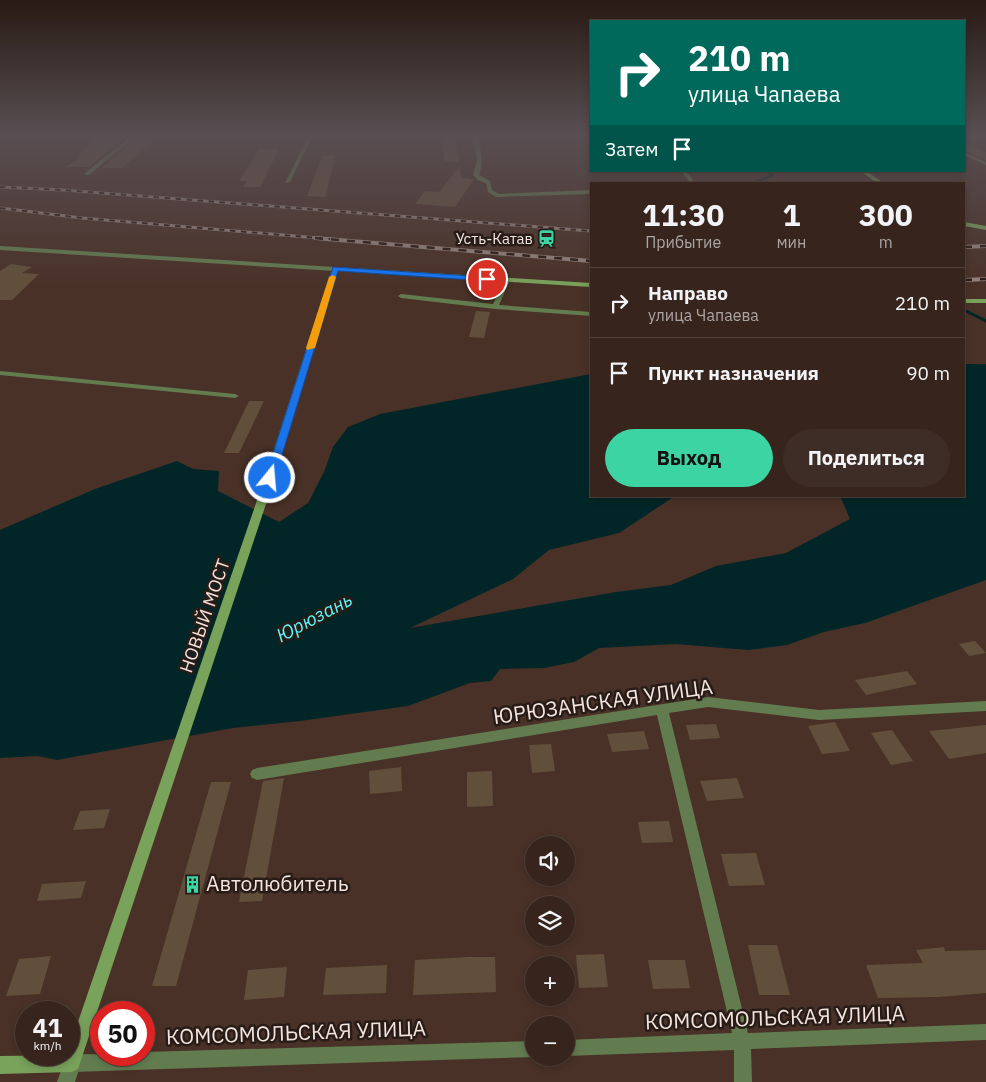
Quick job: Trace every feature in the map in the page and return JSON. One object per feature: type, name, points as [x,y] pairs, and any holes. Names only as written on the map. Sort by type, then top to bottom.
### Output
[{"type":"main road","points":[[965,224],[986,228]]},
{"type":"main road","points":[[335,269],[590,285]]},
{"type":"main road","name":"НОВЫЙ МОСТ","points":[[80,1039],[270,478],[335,269]]},
{"type":"main road","points":[[965,301],[986,301]]},
{"type":"main road","name":"КОМСОМОЛЬСКАЯ УЛИЦА","points":[[0,1065],[15,1065]]},
{"type":"street","points":[[489,185],[490,191],[498,196],[590,192]]},
{"type":"street","points":[[0,248],[335,269]]},
{"type":"street","points":[[495,307],[507,280]]},
{"type":"street","points":[[400,296],[495,307],[590,314]]},
{"type":"street","points":[[0,373],[235,396]]},
{"type":"street","name":"ЮРЮЗАНСКАЯ УЛИЦА","points":[[257,774],[662,711],[708,702],[819,715],[986,706]]},
{"type":"street","points":[[662,711],[742,1042],[743,1082]]},
{"type":"street","name":"КОМСОМОЛЬСКАЯ УЛИЦА","points":[[575,1048],[986,1032]]},
{"type":"street","name":"КОМСОМОЛЬСКАЯ УЛИЦА","points":[[80,1063],[525,1049]]},
{"type":"street","points":[[66,1082],[71,1066]]},
{"type":"water","name":"Юрюзань","points":[[965,364],[986,364],[986,580],[865,623],[824,632],[787,645],[748,650],[676,644],[599,648],[574,662],[544,668],[500,669],[491,681],[470,683],[408,706],[233,728],[57,760],[38,756],[0,758],[0,530],[95,489],[177,461],[193,469],[219,471],[218,491],[279,522],[308,503],[324,472],[333,447],[348,427],[380,414],[590,374],[590,497],[677,497],[672,498],[619,533],[549,550],[513,579],[410,628],[616,592],[671,585],[716,566],[786,553],[850,519],[841,498],[838,497],[965,497]]},
{"type":"building","points":[[244,185],[261,185],[260,187],[243,187]]},
{"type":"building","points":[[311,185],[328,185],[325,197],[307,196]]},
{"type":"building","points":[[444,185],[470,185],[455,207],[415,204],[425,191],[439,192]]},
{"type":"building","points":[[11,264],[32,267],[22,273],[39,274],[12,300],[0,300],[0,271]]},
{"type":"building","points":[[476,311],[490,312],[484,338],[469,337]]},
{"type":"building","points":[[249,401],[264,401],[239,453],[224,453]]},
{"type":"building","points":[[975,641],[986,653],[969,656],[959,644]]},
{"type":"building","points":[[907,671],[917,684],[866,695],[855,680]]},
{"type":"building","points":[[835,722],[850,751],[822,754],[808,726]]},
{"type":"building","points":[[716,724],[720,738],[690,740],[686,725]]},
{"type":"building","points":[[986,725],[986,753],[949,759],[929,731]]},
{"type":"building","points":[[892,730],[913,761],[891,765],[871,733]]},
{"type":"building","points":[[644,731],[649,749],[612,752],[607,734]]},
{"type":"building","points":[[551,744],[555,771],[532,773],[529,745]]},
{"type":"building","points":[[401,767],[402,791],[370,794],[369,771]]},
{"type":"building","points":[[492,771],[493,806],[467,807],[467,772]]},
{"type":"building","points":[[284,778],[262,901],[239,902],[263,781]]},
{"type":"building","points":[[737,778],[744,798],[707,801],[700,781]]},
{"type":"building","name":"Автолюбитель","points":[[211,782],[231,782],[176,986],[152,986]]},
{"type":"building","points":[[110,809],[104,828],[73,830],[80,811]]},
{"type":"building","points":[[669,821],[673,842],[642,843],[638,822]]},
{"type":"building","points":[[756,853],[765,885],[729,886],[721,854]]},
{"type":"building","points":[[86,881],[81,898],[37,901],[42,884]]},
{"type":"building","points":[[748,945],[777,945],[790,995],[759,995]]},
{"type":"building","points":[[944,947],[945,951],[986,950],[986,993],[938,997],[878,998],[866,965],[923,963],[916,950]]},
{"type":"building","points":[[604,954],[608,987],[579,988],[576,955]]},
{"type":"building","points":[[51,956],[40,994],[6,996],[19,959]]},
{"type":"building","points":[[495,957],[496,992],[413,995],[415,960]]},
{"type":"building","points":[[648,960],[685,960],[690,988],[653,989]]},
{"type":"building","points":[[387,965],[386,993],[323,995],[326,968]]},
{"type":"building","points":[[287,967],[284,997],[244,1000],[248,970]]},
{"type":"waterway","points":[[965,310],[986,321]]},
{"type":"railway","points":[[0,187],[63,190],[590,231]]},
{"type":"railway","points":[[0,208],[82,218],[330,239]]},
{"type":"railway","points":[[315,238],[590,261]]},
{"type":"railway","points":[[965,247],[986,246]]},
{"type":"railway","points":[[965,280],[986,279]]},
{"type":"slow traffic","points":[[310,348],[333,277]]},
{"type":"place","name":"Усть-Катав","points":[[547,239]]},
{"type":"place","name":"Автолюбитель","points":[[192,884]]},
{"type":"route","points":[[270,478],[335,269],[487,279]]}]
